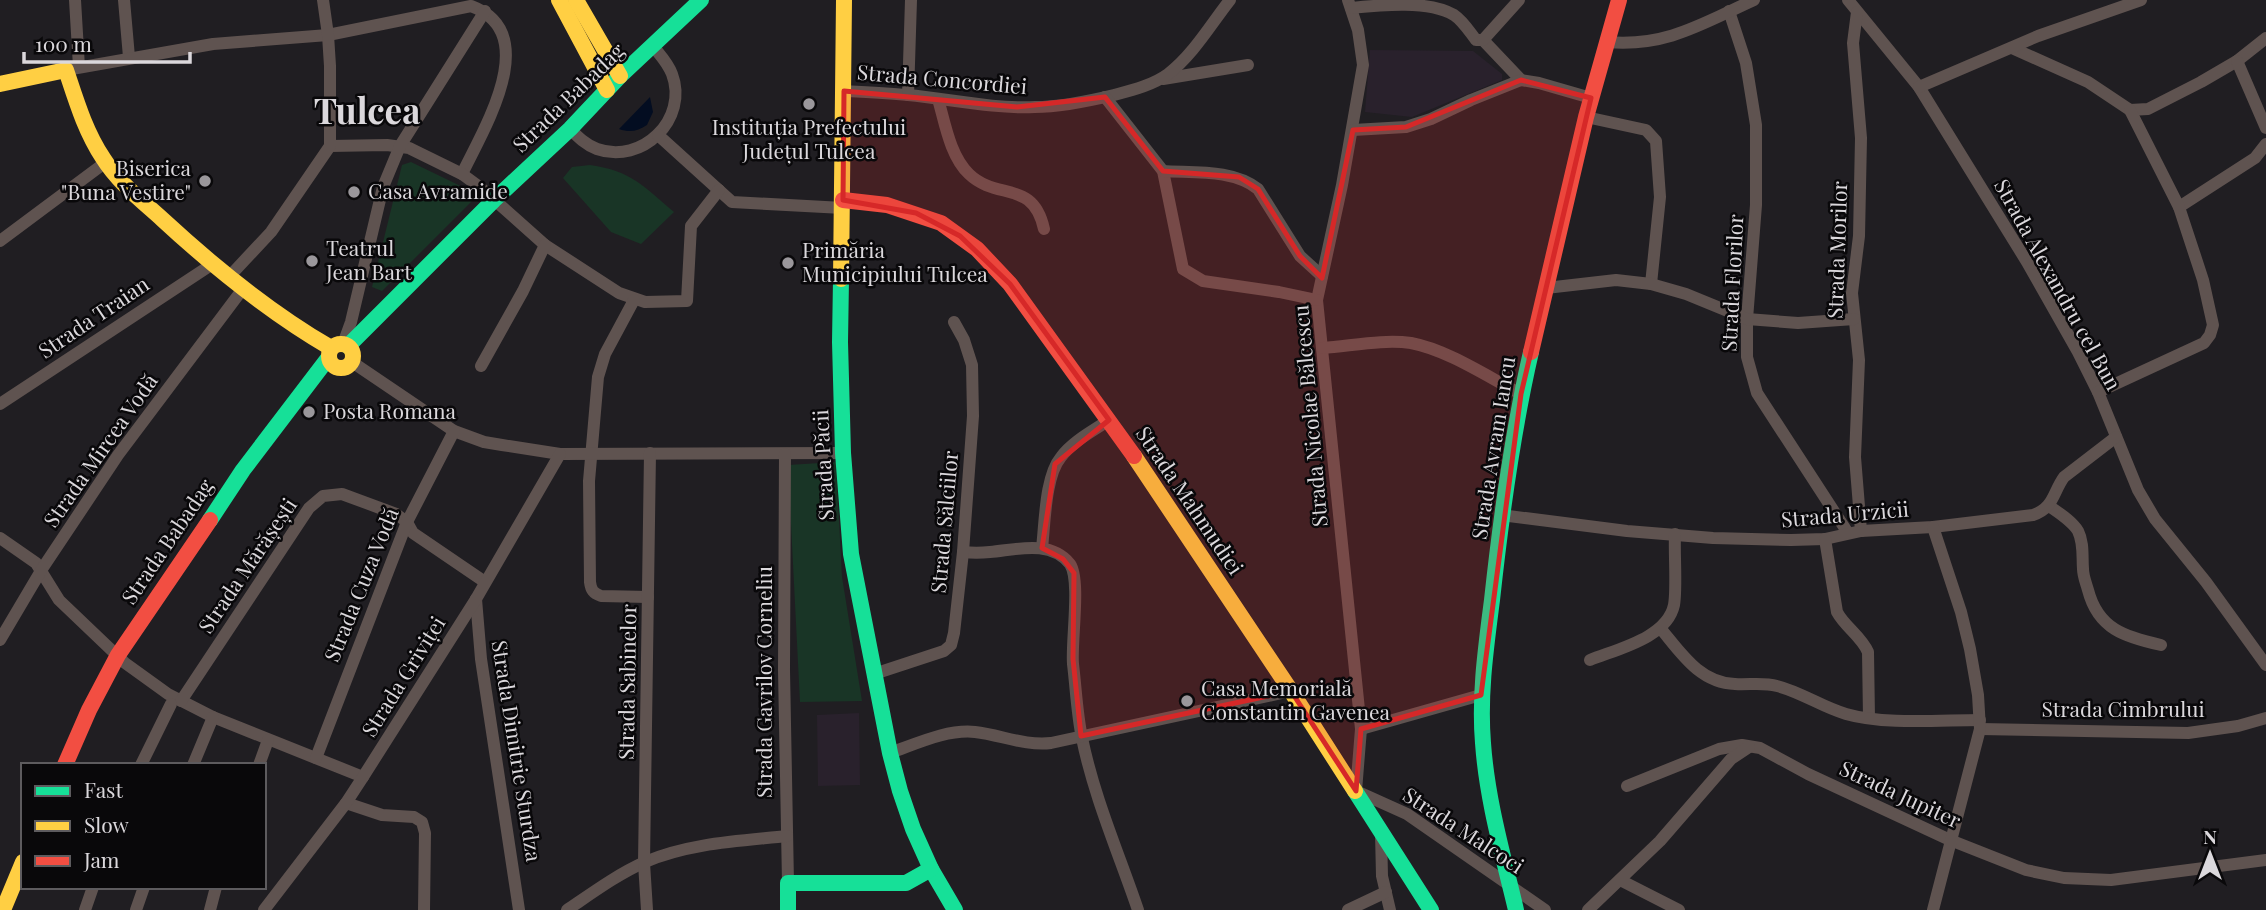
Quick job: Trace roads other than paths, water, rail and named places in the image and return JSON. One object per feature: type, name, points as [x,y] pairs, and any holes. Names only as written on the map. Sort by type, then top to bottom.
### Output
[{"type":"main road","points":[[559,0],[607,90]]},
{"type":"main road","points":[[576,0],[620,76]]},
{"type":"main road","name":"Strada Babadag","points":[[66,763],[89,710],[121,659],[340,354],[494,200],[570,129],[620,76],[701,0]]},
{"type":"main road","name":"Strada Păcii","points":[[844,0],[840,342],[843,453],[851,554],[890,753],[913,829],[931,870],[955,910]]},
{"type":"main road","name":"Strada Avram Iancu","points":[[1516,910],[1497,834],[1486,772],[1481,695],[1501,515],[1521,394],[1586,117],[1619,0]]},
{"type":"main road","points":[[0,84],[72,68],[88,132],[106,162],[137,196],[242,290],[340,354]]},
{"type":"main road","name":"Strada Mahmudiei","points":[[843,204],[887,205],[940,223],[969,242],[1010,284],[1109,420],[1291,691],[1431,910]]},
{"type":"main road","name":"Strada Babadag","points":[[77,763],[121,659]]},
{"type":"main road","points":[[3,910],[21,867]]},
{"type":"main road","points":[[788,883],[906,883],[931,870]]},
{"type":"main road","name":"Strada Gavrilov Corneliu","points":[[788,883],[788,910]]},
{"type":"main road","points":[[16,910],[24,889]]},
{"type":"street","points":[[75,0],[72,68],[213,44],[328,35],[471,6],[485,11],[499,26],[505,61],[504,78],[499,96],[462,174]]},
{"type":"street","points":[[124,0],[129,57]]},
{"type":"street","points":[[228,278],[271,232],[330,146],[328,35],[323,0]]},
{"type":"street","points":[[908,95],[911,0]]},
{"type":"street","name":"Strada Concordiei","points":[[1159,80],[1171,72],[1191,51],[1230,0]]},
{"type":"street","points":[[1483,40],[1519,0]]},
{"type":"street","points":[[1608,42],[1642,43],[1665,39],[1754,0]]},
{"type":"street","name":"Strada Alexandru cel Bun","points":[[1848,0],[1919,87],[2028,262],[2098,392],[2138,490],[2155,519],[2206,582],[2266,665]]},
{"type":"street","points":[[1919,87],[2012,48],[2141,0]]},
{"type":"street","points":[[1349,4],[1434,5],[1453,13],[1476,40],[1483,40],[1521,80]]},
{"type":"street","name":"Strada Nicolae Bălcescu","points":[[1349,4],[1358,30],[1363,65],[1353,130],[1317,300],[1361,729],[1356,791]]},
{"type":"street","points":[[485,11],[400,146],[383,187],[351,322],[340,354],[454,430],[484,442],[560,454],[843,453]]},
{"type":"street","name":"Strada Florilor","points":[[1729,11],[1746,63],[1756,125],[1756,205],[1747,319],[1747,357],[1757,393],[1855,532]]},
{"type":"street","name":"Strada Morilor","points":[[1855,532],[1859,382],[1852,293],[1859,236],[1861,138],[1853,43],[1857,12]]},
{"type":"street","points":[[2130,110],[2148,108],[2201,82],[2237,61],[2266,38]]},
{"type":"street","points":[[570,129],[589,145],[613,152],[637,148],[658,135],[668,122],[676,91],[673,75],[653,46]]},
{"type":"street","points":[[2012,48],[2088,82],[2130,110],[2179,207],[2203,280],[2213,326],[2204,343],[2098,392]]},
{"type":"street","points":[[2237,61],[2266,128]]},
{"type":"street","name":"Strada Concordiei","points":[[844,91],[908,95],[981,105],[1037,107],[1105,97],[1159,80],[1248,65]]},
{"type":"street","points":[[1353,130],[1406,127],[1521,80],[1591,98]]},
{"type":"street","points":[[1105,97],[1163,171],[1183,269],[1203,281],[1317,300]]},
{"type":"street","points":[[938,99],[953,148],[962,167],[986,185],[1010,191],[1031,202],[1041,217],[1044,229]]},
{"type":"street","points":[[1586,117],[1646,130],[1656,141],[1660,197],[1651,284]]},
{"type":"street","points":[[658,135],[732,202],[843,204]]},
{"type":"street","points":[[2179,207],[2255,158],[2266,144]]},
{"type":"street","points":[[330,146],[400,146],[435,160],[462,174],[545,246],[618,293],[634,300],[687,301],[691,226],[719,190]]},
{"type":"street","points":[[0,241],[106,162]]},
{"type":"street","points":[[1163,171],[1230,176],[1249,182],[1258,189],[1300,256],[1322,276]]},
{"type":"street","points":[[481,366],[545,246]]},
{"type":"street","name":"Strada Traian","points":[[0,404],[211,265]]},
{"type":"street","points":[[1546,288],[1616,280],[1651,284],[1686,294],[1747,319],[1797,323],[1854,319]]},
{"type":"street","name":"Strada Mircea Vodă","points":[[0,640],[42,569],[118,455],[242,290]]},
{"type":"street","points":[[634,300],[605,354],[601,368],[589,481],[591,589],[601,596],[648,597]]},
{"type":"street","name":"Strada Sălciilor","points":[[874,674],[930,657],[951,645],[963,552],[973,416],[968,351],[954,322]]},
{"type":"street","points":[[1323,348],[1409,343],[1429,348],[1521,394]]},
{"type":"street","points":[[1042,548],[1055,464],[1072,445],[1109,420]]},
{"type":"street","name":"Strada Cuza Vodă","points":[[316,758],[407,522],[454,430]]},
{"type":"street","points":[[2116,437],[2064,477],[2049,506],[2073,524],[2078,532],[2083,551],[2083,572],[2095,611],[2104,622],[2120,633],[2161,645]]},
{"type":"street","name":"Strada Sabinelor","points":[[647,910],[644,863],[650,453]]},
{"type":"street","name":"Strada Griviței","points":[[264,910],[363,777],[476,598],[560,454]]},
{"type":"street","name":"Strada Gavrilov Corneliu","points":[[785,454],[784,670],[788,883]]},
{"type":"street","name":"Strada Mărășești","points":[[142,763],[176,703],[315,501],[331,494],[342,494],[397,514],[407,522],[413,533],[485,582]]},
{"type":"street","name":"Strada Urzicii","points":[[1501,515],[1627,531],[1713,538],[1825,539],[1855,532],[1934,527],[2033,515],[2043,512],[2049,506]]},
{"type":"street","points":[[1933,910],[1980,725],[1979,695],[1970,649],[1934,527]]},
{"type":"street","points":[[1590,660],[1649,636],[1661,629],[1669,618],[1674,605],[1675,534]]},
{"type":"street","points":[[0,538],[36,563],[59,600],[121,659],[176,703],[363,777]]},
{"type":"street","points":[[1825,539],[1837,612],[1842,622],[1865,643],[1868,652],[1869,718]]},
{"type":"street","points":[[963,552],[986,553],[1042,548],[1070,564],[1074,573],[1073,659],[1081,736],[1138,910]]},
{"type":"street","name":"Strada Dimitrie Sturdza","points":[[476,598],[481,659],[519,910]]},
{"type":"street","name":"Strada Cimbrului","points":[[1661,629],[1688,661],[1715,682],[1776,685],[1820,706],[1869,718],[2156,734],[2188,733],[2238,726],[2266,718]]},
{"type":"street","points":[[890,753],[958,732],[975,732],[1037,744],[1291,691]]},
{"type":"street","points":[[1361,729],[1481,695]]},
{"type":"street","points":[[194,763],[213,717]]},
{"type":"street","points":[[260,763],[268,740]]},
{"type":"street","points":[[1627,786],[1731,746],[1751,746]]},
{"type":"street","points":[[1588,910],[1660,841],[1731,759],[1751,746]]},
{"type":"street","name":"Strada Jupiter","points":[[1751,746],[1770,752],[1808,774],[1950,841],[2026,870],[2064,878],[2111,880],[2266,860]]},
{"type":"street","name":"Strada Malcoci","points":[[1356,791],[1407,814],[1545,910]]},
{"type":"street","points":[[346,803],[382,814],[414,817],[422,822],[425,833],[424,910]]},
{"type":"street","points":[[1381,833],[1382,876],[1390,910]]},
{"type":"street","points":[[567,910],[644,863],[668,854],[706,845],[787,836]]},
{"type":"street","points":[[1620,880],[1679,910]]},
{"type":"street","points":[[85,910],[92,889]]},
{"type":"street","points":[[136,910],[143,889]]},
{"type":"street","points":[[210,910],[215,889]]},
{"type":"street","points":[[1348,910],[1386,892]]},
{"type":"water","points":[[650,97],[653,112],[647,125],[634,131],[619,129]]},
{"type":"place","name":"Instituția Prefectului Județul Tulcea","points":[[809,104]]},
{"type":"place","name":"Biserica \"Buna Vestire\"","points":[[205,181]]},
{"type":"place","name":"Casa Avramide","points":[[354,192]]},
{"type":"place","name":"Teatrul Jean Bart","points":[[312,261]]},
{"type":"place","name":"Primăria Municipiului Tulcea","points":[[788,263]]},
{"type":"place","name":"Posta Romana","points":[[309,412]]},
{"type":"place","name":"Casa Memorială Constantin Gavenea","points":[[1187,701]]},
{"type":"district","name":"Tulcea","points":[[367,112]]}]
